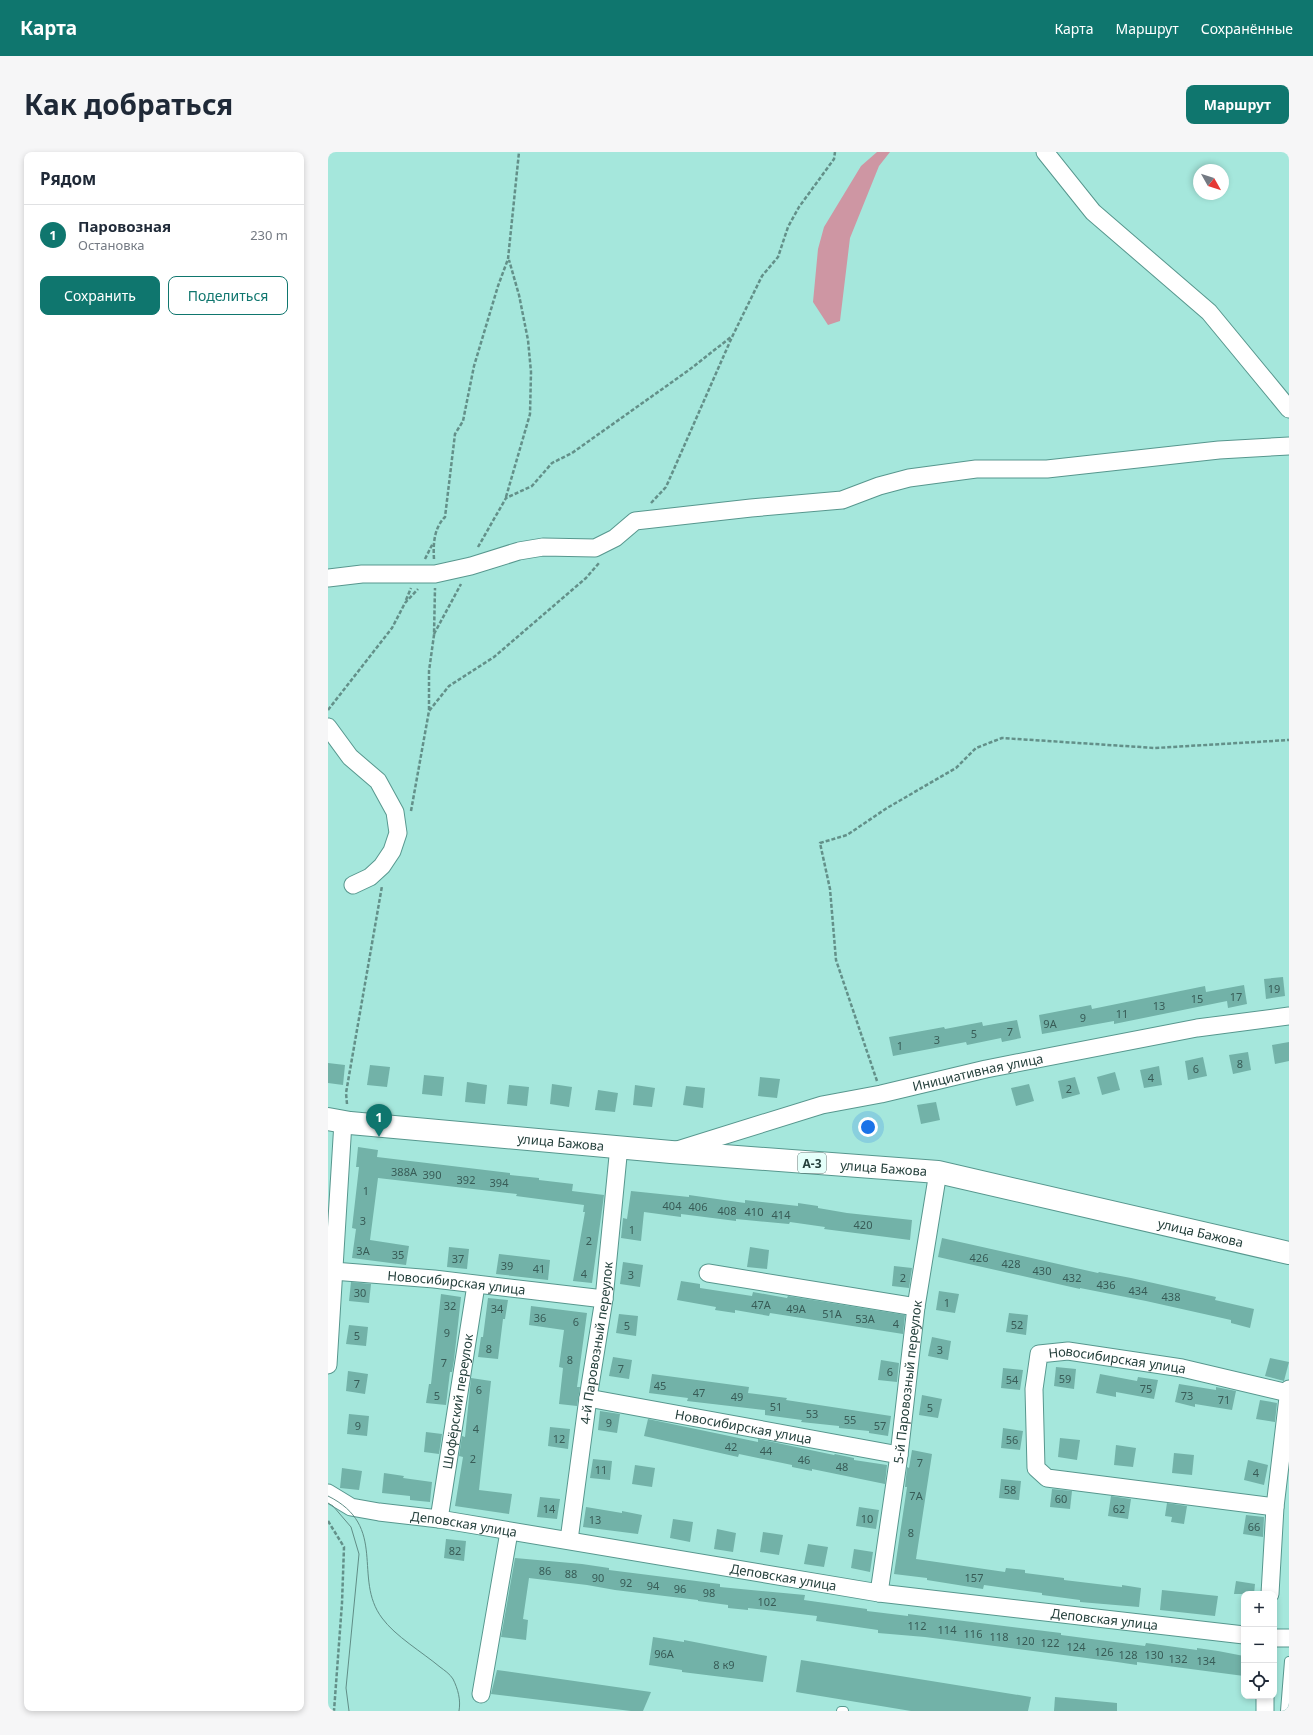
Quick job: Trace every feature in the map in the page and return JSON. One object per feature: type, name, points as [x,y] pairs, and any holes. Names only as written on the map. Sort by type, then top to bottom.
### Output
[{"type":"highway","name":"улица Бажова","points":[[340,1121],[671,1152],[938,1172],[1289,1253]]},
{"type":"street","points":[[1045,152],[1093,212],[1209,312],[1289,409]]},
{"type":"street","points":[[328,578],[362,574],[435,574],[471,566],[519,551],[543,547],[595,548],[615,538],[635,521],[751,508],[842,500],[879,486],[909,478],[976,469],[1046,469],[1219,450],[1289,446]]},
{"type":"street","points":[[328,727],[350,757],[378,781],[395,812],[398,833],[392,851],[378,870],[370,877],[353,885]]},
{"type":"street","name":"Инициативная улица","points":[[671,1152],[822,1105],[881,1094],[986,1069],[1197,1028],[1289,1016]]},
{"type":"street","points":[[328,1365],[340,1121]]},
{"type":"street","name":"4-й Паровозный переулок","points":[[569,1540],[588,1398],[604,1299],[619,1146]]},
{"type":"street","name":"5-й Паровозный переулок","points":[[880,1593],[899,1456],[916,1307],[938,1172]]},
{"type":"street","name":"Новосибирская улица","points":[[333,1271],[434,1279],[604,1299]]},
{"type":"street","points":[[708,1273],[916,1307]]},
{"type":"street","name":"Шофёрский переулок","points":[[439,1519],[476,1285]]},
{"type":"street","name":"Новосибирская улица","points":[[1275,1507],[1047,1478],[1036,1468],[1034,1389],[1039,1354],[1068,1351],[1182,1368],[1288,1391]]},
{"type":"street","points":[[1270,1591],[1275,1507],[1288,1391]]},
{"type":"street","name":"Новосибирская улица","points":[[588,1398],[899,1456]]},
{"type":"street","name":"Деповская улица","points":[[328,1493],[351,1507],[439,1519],[509,1532],[569,1540],[880,1593],[1241,1635]]},
{"type":"street","points":[[481,1694],[509,1532]]},
{"type":"street","points":[[1277,1638],[1289,1638]]},
{"type":"street","points":[[1265,1699],[1265,1711]]},
{"type":"lane","points":[[1285,1711],[1289,1661]]},
{"type":"path","points":[[410,819],[429,711],[429,671],[434,635],[435,574],[433,542],[439,523],[445,517],[455,434],[463,421],[474,366],[498,286],[508,259],[519,152]]},
{"type":"path","points":[[635,521],[666,487],[732,337],[762,276],[778,257],[788,227],[799,207],[834,159],[835,152]]},
{"type":"path","points":[[434,635],[471,566],[478,548],[506,498],[530,414],[531,372],[528,340],[519,295],[508,259]]},
{"type":"path","points":[[506,498],[532,486],[552,463],[572,453],[689,370],[732,337]]},
{"type":"path","points":[[429,711],[449,686],[494,657],[586,578],[601,561]]},
{"type":"path","points":[[328,710],[392,628],[405,602],[435,574]]},
{"type":"path","points":[[881,1094],[836,960],[830,889],[820,843],[847,835],[887,808],[956,768],[976,748],[1002,738],[1154,748],[1289,740]]},
{"type":"path","points":[[340,1121],[383,881]]},
{"type":"path","points":[[328,1521],[344,1547],[342,1604],[334,1711]]},
{"type":"shaded area","points":[[877,152],[890,152],[879,166],[850,238],[840,321],[828,325],[813,302],[818,249],[824,227],[861,166]]},
{"type":"building","points":[[1283,977],[1285,996],[1266,999],[1264,979]]},
{"type":"building","points":[[1244,985],[1247,1004],[1228,1008],[1227,1001],[1114,1024],[1114,1021],[1042,1034],[1039,1015],[1091,1005],[1092,1009],[1205,986],[1206,992]]},
{"type":"building","points":[[1017,1020],[1021,1038],[1002,1042],[1001,1038],[967,1045],[966,1042],[893,1056],[889,1037],[944,1027],[945,1029],[982,1022],[983,1026]]},
{"type":"building","points":[[1289,1042],[1289,1061],[1275,1064],[1272,1045]]},
{"type":"building","points":[[1248,1052],[1251,1070],[1233,1074],[1229,1055]]},
{"type":"building","points":[[1203,1057],[1207,1076],[1188,1080],[1185,1061]]},
{"type":"building","points":[[328,1063],[345,1065],[343,1085],[328,1083]]},
{"type":"building","points":[[370,1065],[390,1067],[387,1087],[367,1085]]},
{"type":"building","points":[[1159,1066],[1162,1085],[1144,1088],[1140,1070]]},
{"type":"building","points":[[1115,1072],[1120,1090],[1102,1095],[1097,1077]]},
{"type":"building","points":[[424,1075],[444,1077],[442,1096],[422,1094]]},
{"type":"building","points":[[760,1077],[780,1079],[777,1098],[758,1096]]},
{"type":"building","points":[[1075,1077],[1080,1094],[1062,1099],[1058,1081]]},
{"type":"building","points":[[467,1082],[487,1085],[485,1104],[465,1102]]},
{"type":"building","points":[[552,1084],[572,1087],[569,1107],[550,1104]]},
{"type":"building","points":[[1029,1084],[1034,1101],[1016,1106],[1011,1088]]},
{"type":"building","points":[[509,1085],[529,1087],[527,1106],[507,1104]]},
{"type":"building","points":[[635,1085],[655,1088],[652,1107],[633,1105]]},
{"type":"building","points":[[686,1086],[705,1088],[703,1108],[683,1105]]},
{"type":"building","points":[[598,1090],[618,1093],[615,1112],[595,1110]]},
{"type":"building","points":[[936,1102],[940,1120],[921,1124],[917,1105]]},
{"type":"building","points":[[358,1147],[378,1150],[377,1157],[510,1173],[510,1175],[573,1184],[572,1191],[604,1195],[592,1283],[573,1281],[585,1212],[583,1212],[584,1205],[516,1196],[517,1194],[378,1178],[370,1240],[409,1246],[406,1265],[352,1258],[356,1229],[352,1228],[359,1167],[356,1167]]},
{"type":"building","points":[[631,1191],[689,1197],[689,1195],[745,1203],[745,1200],[798,1206],[798,1203],[847,1213],[912,1220],[910,1240],[824,1229],[825,1227],[790,1222],[789,1224],[736,1219],[736,1221],[681,1214],[681,1217],[644,1212],[641,1241],[621,1238],[623,1218],[627,1219]]},
{"type":"building","points":[[942,1238],[1098,1273],[1131,1278],[1216,1297],[1215,1300],[1254,1309],[1250,1328],[1231,1323],[1231,1320],[1146,1301],[1080,1289],[938,1257]]},
{"type":"building","points":[[449,1247],[469,1249],[467,1269],[447,1267]]},
{"type":"building","points":[[750,1247],[769,1250],[767,1269],[747,1267]]},
{"type":"building","points":[[499,1254],[550,1260],[548,1280],[496,1274]]},
{"type":"building","points":[[623,1262],[643,1265],[640,1287],[620,1284]]},
{"type":"building","points":[[894,1266],[912,1268],[909,1288],[892,1286]]},
{"type":"building","points":[[681,1281],[700,1284],[700,1288],[752,1296],[753,1292],[787,1298],[788,1296],[905,1315],[903,1334],[770,1313],[769,1316],[735,1310],[735,1313],[715,1310],[716,1307],[677,1300]]},
{"type":"building","points":[[351,1282],[371,1284],[369,1303],[349,1301]]},
{"type":"building","points":[[939,1291],[959,1294],[955,1313],[936,1310]]},
{"type":"building","points":[[441,1294],[461,1297],[454,1360],[452,1372],[450,1372],[446,1405],[426,1403],[429,1384],[431,1384]]},
{"type":"building","points":[[488,1298],[508,1300],[505,1319],[503,1319],[498,1359],[478,1357],[481,1337],[483,1337]]},
{"type":"building","points":[[531,1306],[587,1313],[577,1387],[580,1387],[577,1406],[559,1404],[563,1368],[559,1367],[564,1330],[529,1325]]},
{"type":"building","points":[[1009,1313],[1028,1315],[1026,1335],[1006,1332]]},
{"type":"building","points":[[619,1314],[638,1316],[636,1336],[616,1333]]},
{"type":"building","points":[[349,1325],[368,1327],[366,1346],[346,1344]]},
{"type":"building","points":[[932,1337],[951,1341],[948,1360],[928,1356]]},
{"type":"building","points":[[613,1357],[632,1360],[629,1379],[609,1376]]},
{"type":"building","points":[[1270,1358],[1289,1362],[1284,1381],[1265,1376]]},
{"type":"building","points":[[881,1360],[899,1363],[897,1382],[878,1380]]},
{"type":"building","points":[[1056,1367],[1076,1369],[1074,1389],[1054,1386]]},
{"type":"building","points":[[1003,1368],[1023,1370],[1020,1390],[1001,1388]]},
{"type":"building","points":[[348,1371],[368,1374],[365,1394],[346,1391]]},
{"type":"building","points":[[652,1374],[749,1387],[748,1393],[787,1398],[786,1400],[891,1416],[888,1436],[869,1433],[869,1431],[839,1428],[839,1426],[801,1422],[802,1420],[765,1415],[765,1410],[687,1401],[688,1398],[649,1393]]},
{"type":"building","points":[[1100,1374],[1137,1381],[1138,1377],[1158,1380],[1154,1399],[1116,1392],[1116,1397],[1096,1393]]},
{"type":"building","points":[[471,1378],[491,1381],[479,1490],[512,1494],[509,1514],[455,1506],[463,1457],[459,1456],[462,1436],[465,1437]]},
{"type":"building","points":[[1179,1384],[1216,1390],[1216,1387],[1236,1391],[1232,1410],[1195,1404],[1195,1407],[1175,1402]]},
{"type":"building","points":[[922,1395],[942,1399],[938,1418],[919,1415]]},
{"type":"building","points":[[1260,1400],[1277,1403],[1275,1422],[1256,1419]]},
{"type":"building","points":[[600,1411],[620,1414],[617,1433],[598,1430]]},
{"type":"building","points":[[349,1414],[369,1416],[367,1436],[347,1434]]},
{"type":"building","points":[[648,1419],[758,1442],[758,1439],[854,1458],[854,1460],[887,1465],[885,1484],[812,1469],[812,1471],[792,1467],[792,1465],[739,1454],[738,1457],[644,1436]]},
{"type":"building","points":[[550,1427],[570,1429],[568,1449],[548,1446]]},
{"type":"building","points":[[1003,1428],[1023,1431],[1020,1450],[1001,1448]]},
{"type":"building","points":[[426,1432],[442,1434],[439,1454],[424,1452]]},
{"type":"building","points":[[1060,1438],[1080,1440],[1077,1460],[1058,1457]]},
{"type":"building","points":[[1116,1445],[1136,1448],[1133,1467],[1114,1465]]},
{"type":"building","points":[[912,1450],[932,1454],[916,1559],[1005,1572],[1006,1568],[1025,1570],[1025,1573],[1064,1578],[1064,1580],[1141,1588],[1139,1607],[1080,1602],[1080,1600],[1042,1595],[1042,1593],[984,1585],[983,1589],[927,1580],[927,1578],[894,1574],[907,1487],[905,1487],[907,1467],[909,1468]]},
{"type":"building","points":[[1174,1453],[1194,1455],[1192,1475],[1172,1473]]},
{"type":"building","points":[[593,1459],[612,1461],[610,1480],[590,1478]]},
{"type":"building","points":[[1248,1460],[1268,1465],[1264,1485],[1244,1480]]},
{"type":"building","points":[[635,1465],[655,1468],[652,1487],[632,1484]]},
{"type":"building","points":[[342,1468],[362,1471],[359,1490],[340,1488]]},
{"type":"building","points":[[384,1473],[404,1476],[403,1478],[432,1482],[430,1502],[410,1500],[410,1496],[382,1493]]},
{"type":"building","points":[[1001,1479],[1021,1481],[1019,1500],[999,1498]]},
{"type":"building","points":[[1052,1489],[1072,1491],[1070,1509],[1050,1507]]},
{"type":"building","points":[[1111,1496],[1131,1499],[1128,1519],[1108,1516]]},
{"type":"building","points":[[540,1497],[560,1499],[557,1519],[537,1517]]},
{"type":"building","points":[[1167,1503],[1187,1506],[1184,1524],[1171,1522],[1172,1517],[1165,1516]]},
{"type":"building","points":[[586,1507],[642,1515],[638,1534],[583,1527]]},
{"type":"building","points":[[859,1507],[879,1510],[876,1529],[856,1526]]},
{"type":"building","points":[[1246,1515],[1264,1517],[1263,1537],[1243,1534]]},
{"type":"building","points":[[673,1519],[693,1522],[690,1542],[670,1538]]},
{"type":"building","points":[[717,1529],[736,1533],[733,1552],[714,1549]]},
{"type":"building","points":[[763,1532],[783,1535],[779,1555],[760,1552]]},
{"type":"building","points":[[446,1539],[466,1541],[464,1561],[444,1558]]},
{"type":"building","points":[[808,1544],[828,1547],[824,1567],[804,1564]]},
{"type":"building","points":[[854,1549],[873,1552],[870,1572],[851,1568]]},
{"type":"building","points":[[515,1558],[582,1564],[609,1568],[609,1570],[720,1584],[720,1587],[805,1595],[804,1600],[867,1609],[867,1611],[908,1616],[908,1614],[1061,1633],[1061,1635],[1145,1646],[1146,1643],[1197,1650],[1197,1648],[1218,1651],[1241,1655],[1241,1676],[1137,1662],[1137,1665],[925,1637],[878,1633],[878,1630],[816,1621],[817,1616],[748,1608],[748,1610],[728,1608],[728,1605],[698,1600],[529,1578],[523,1619],[528,1620],[526,1640],[501,1637]]},
{"type":"building","points":[[1236,1581],[1255,1584],[1254,1591],[1241,1591],[1241,1594],[1234,1594]]},
{"type":"building","points":[[1162,1590],[1218,1596],[1215,1616],[1160,1610]]},
{"type":"building","points":[[653,1637],[684,1642],[684,1640],[767,1656],[763,1682],[682,1672],[682,1670],[649,1665]]},
{"type":"building","points":[[801,1660],[1031,1697],[1028,1711],[911,1711],[796,1692]]},
{"type":"building","points":[[497,1670],[651,1692],[643,1711],[631,1711],[491,1694]]},
{"type":"building","points":[[1055,1697],[1117,1703],[1117,1711],[1054,1711]]},
{"type":"tram line","points":[[328,1496],[347,1508],[358,1522],[364,1537],[367,1553],[369,1586],[374,1603],[382,1618],[387,1625],[401,1637],[452,1677],[459,1695],[459,1711]]},
{"type":"tram line","points":[[328,1503],[333,1506],[351,1527],[359,1554],[346,1688],[349,1711]]},
{"type":"place","name":"Паровозная","points":[[379,1137]]}]
